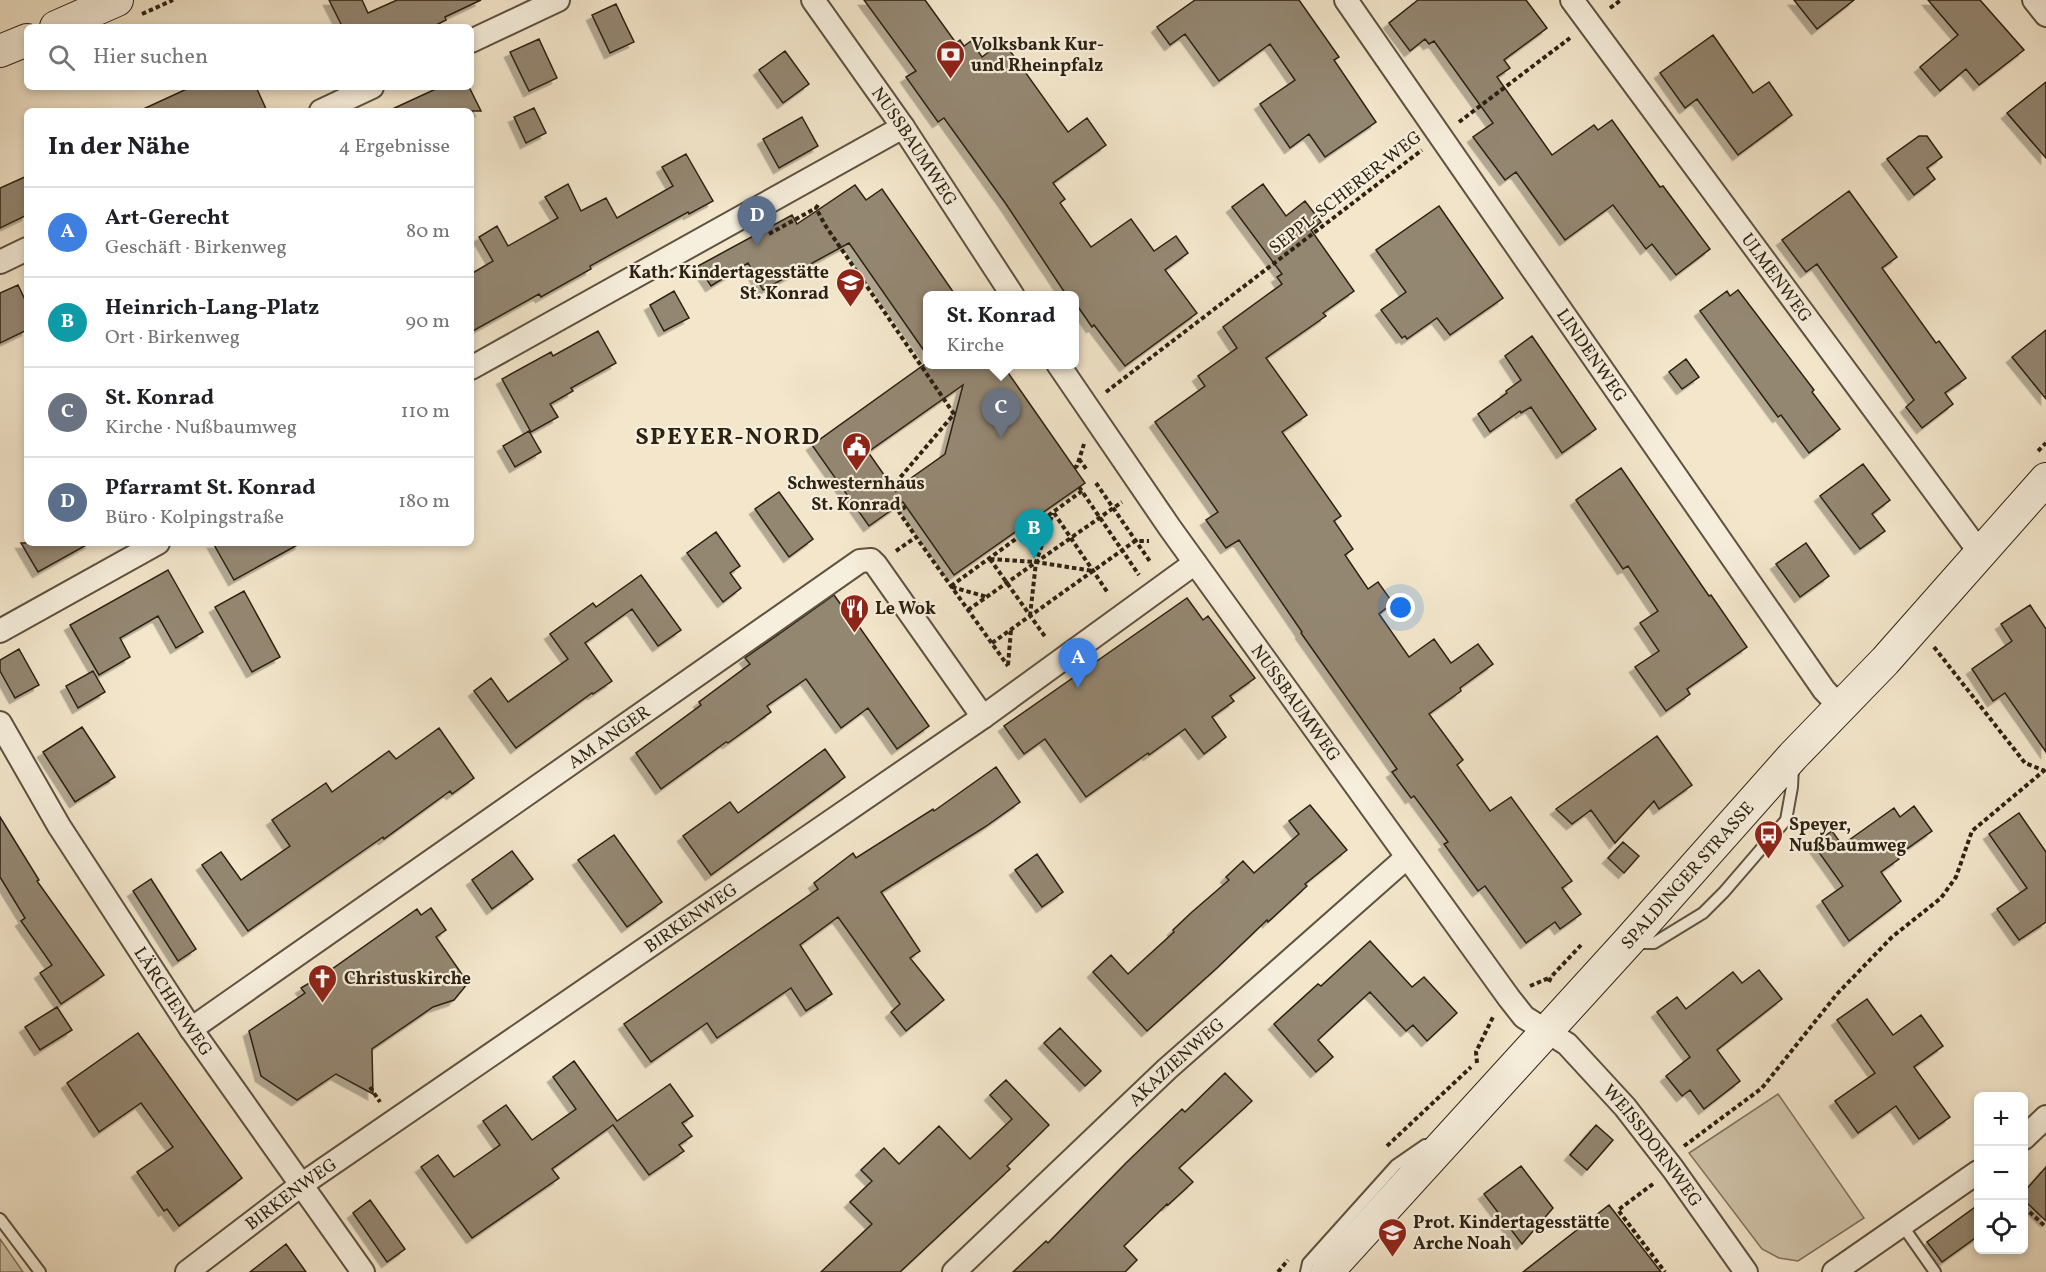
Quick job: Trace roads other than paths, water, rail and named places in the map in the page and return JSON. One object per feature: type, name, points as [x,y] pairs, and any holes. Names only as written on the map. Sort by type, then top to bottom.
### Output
[{"type":"street","points":[[63,24],[117,0]]},
{"type":"street","points":[[474,40],[558,0]]},
{"type":"street","name":"NUSSBAUMWEG","points":[[813,0],[903,127],[1010,291]]},
{"type":"street","name":"LINDENWEG","points":[[1346,0],[1824,690],[1841,708]]},
{"type":"street","name":"ULMENWEG","points":[[1572,0],[1981,554]]},
{"type":"street","points":[[2034,0],[2046,15]]},
{"type":"street","points":[[0,51],[24,41]]},
{"type":"street","points":[[327,108],[366,90]]},
{"type":"street","points":[[474,366],[903,127]]},
{"type":"street","points":[[0,262],[24,250]]},
{"type":"street","name":"NUSSBAUMWEG","points":[[1061,369],[1195,563],[1406,858],[1524,1017],[1546,1030]]},
{"type":"street","name":"SPALDINGER STRASSE","points":[[1327,1272],[1627,943],[1793,756],[1841,708],[1981,554],[2046,479]]},
{"type":"street","points":[[0,631],[153,546]]},
{"type":"street","name":"AM ANGER","points":[[191,1029],[868,563],[983,717]]},
{"type":"street","name":"BIRKENWEG","points":[[187,1272],[301,1185],[983,717],[1195,563]]},
{"type":"street","name":"LÄRCHENWEG","points":[[0,723],[59,826],[191,1029],[363,1272]]},
{"type":"street","name":"AKAZIENWEG","points":[[954,1272],[1167,1069],[1406,858]]},
{"type":"street","name":"WEISSDORNWEG","points":[[1546,1030],[1567,1044],[1630,1112],[1746,1272]]},
{"type":"street","points":[[2028,1134],[2046,1117]]},
{"type":"street","points":[[1834,1272],[1974,1175]]},
{"type":"lane","points":[[1306,1272],[1308,1263],[1396,1165],[1467,1116]]},
{"type":"lane","points":[[0,1219],[40,1272]]},
{"type":"lane","points":[[1902,1225],[1935,1272]]},
{"type":"place","name":"Volksbank Kur- und Rheinpfalz","points":[[950,80]]},
{"type":"place","name":"Pfarramt St. Konrad","points":[[757,246]]},
{"type":"place","name":"Kath. Kindertagesstätte St. Konrad","points":[[850,308]]},
{"type":"place","name":"St. Konrad","points":[[1001,438]]},
{"type":"place","name":"Schwesternhaus St. Konrad","points":[[856,472]]},
{"type":"place","name":"Heinrich-Lang-Platz","points":[[1034,559]]},
{"type":"place","name":"Le Wok","points":[[854,634]]},
{"type":"place","name":"Art-Gerecht","points":[[1078,688]]},
{"type":"place","name":"Speyer, Nußbaumweg","points":[[1768,860]]},
{"type":"place","name":"Christuskirche","points":[[323,1004]]},
{"type":"place","name":"Prot. Kindertagesstätte Arche Noah","points":[[1392,1258]]},
{"type":"district","name":"SPEYER-NORD","points":[[728,436]]}]
